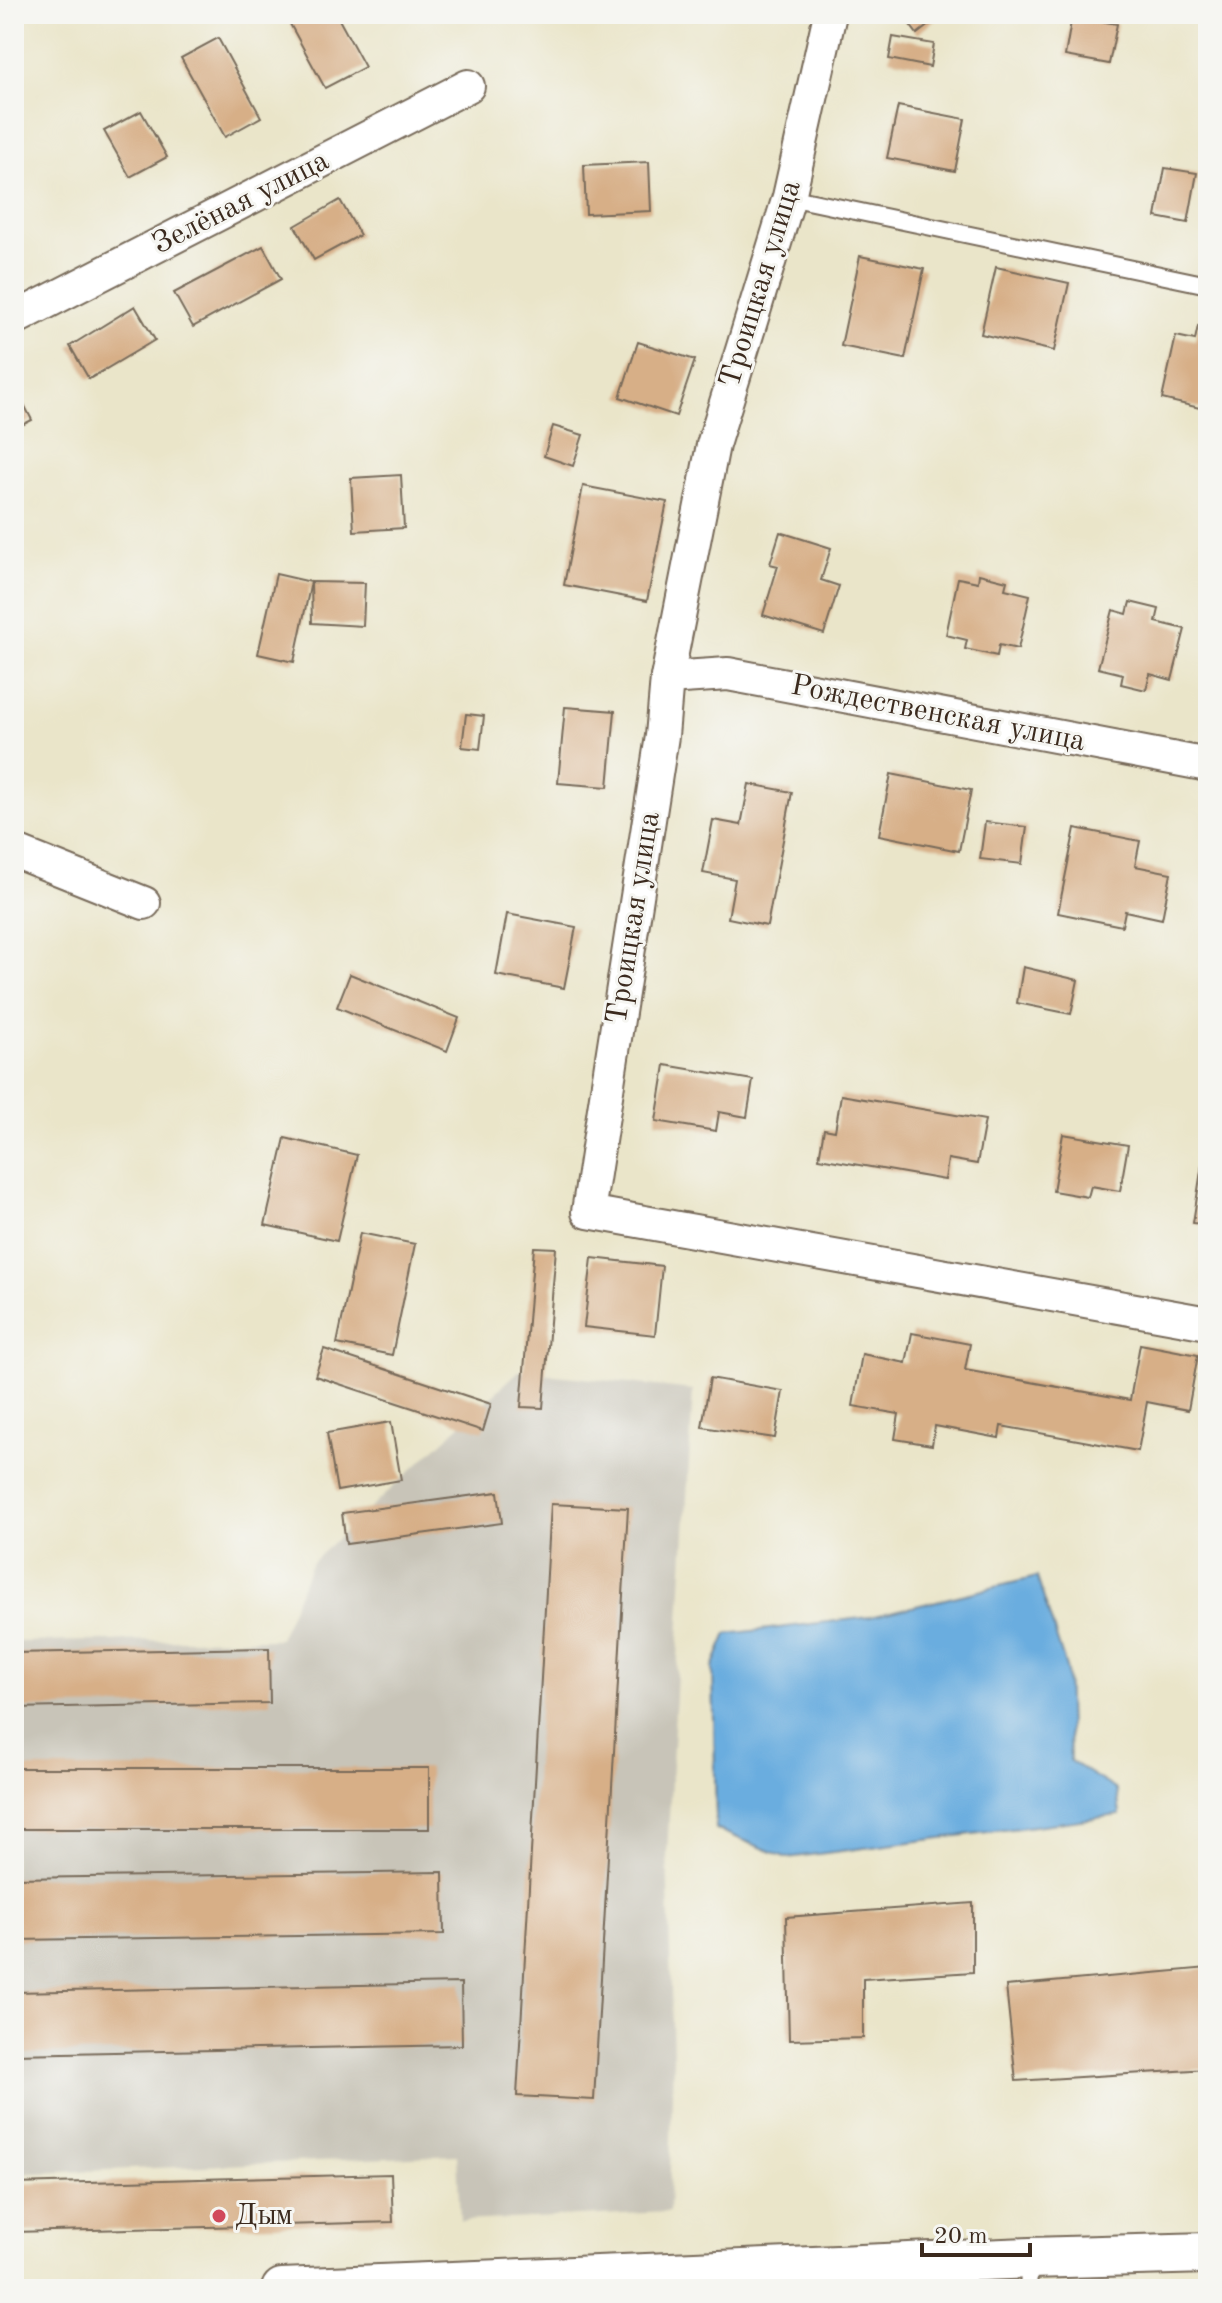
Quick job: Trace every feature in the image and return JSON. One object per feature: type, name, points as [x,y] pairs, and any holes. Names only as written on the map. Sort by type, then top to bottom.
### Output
[{"type":"street","name":"Троицкая улица","points":[[830,14],[789,197],[713,445],[667,678],[662,736],[588,1212],[1208,1323]]},
{"type":"street","name":"Зелёная улица","points":[[14,319],[468,86]]},
{"type":"street","name":"Рождественская улица","points":[[667,678],[728,674],[1208,765]]},
{"type":"street","points":[[14,851],[144,903]]},
{"type":"street","points":[[282,2289],[1029,2273],[1208,2253]]},
{"type":"lane","points":[[789,197],[1208,285]]},
{"type":"shaded area","points":[[519,1371],[693,1390],[667,1853],[673,2057],[669,2212],[460,2221],[457,2155],[14,2174],[14,1642],[279,1639],[312,1562]]},
{"type":"water","points":[[1037,1577],[1067,1671],[1070,1761],[1117,1790],[1120,1815],[787,1858],[716,1829],[713,1667],[727,1634],[870,1617]]},
{"type":"building","points":[[309,14],[336,14],[365,67],[325,88],[290,24]]},
{"type":"building","points":[[902,14],[943,14],[917,34]]},
{"type":"building","points":[[1072,16],[1117,24],[1109,64],[1065,56]]},
{"type":"building","points":[[893,37],[934,44],[930,67],[889,59]]},
{"type":"building","points":[[218,38],[261,117],[225,137],[181,58]]},
{"type":"building","points":[[898,106],[965,119],[955,171],[887,158]]},
{"type":"building","points":[[141,111],[167,157],[130,177],[104,131]]},
{"type":"building","points":[[649,162],[651,211],[586,214],[584,165]]},
{"type":"building","points":[[1165,168],[1197,173],[1188,223],[1156,217]]},
{"type":"building","points":[[340,200],[360,235],[314,260],[295,226]]},
{"type":"building","points":[[263,246],[281,279],[193,327],[174,293]]},
{"type":"building","points":[[860,256],[924,269],[905,359],[841,346]]},
{"type":"building","points":[[996,267],[1069,283],[1054,351],[981,334]]},
{"type":"building","points":[[135,306],[155,340],[89,379],[70,346]]},
{"type":"building","points":[[1198,326],[1208,328],[1208,410],[1162,399],[1176,336],[1195,340]]},
{"type":"building","points":[[638,342],[695,360],[676,416],[620,397]]},
{"type":"building","points":[[14,385],[32,420],[14,429]]},
{"type":"building","points":[[553,426],[583,435],[573,466],[544,456]]},
{"type":"building","points":[[401,475],[404,528],[354,531],[351,478]]},
{"type":"building","points":[[583,486],[667,502],[647,601],[564,585]]},
{"type":"building","points":[[780,532],[831,548],[821,580],[839,586],[824,634],[763,615],[778,566],[770,564]]},
{"type":"building","points":[[276,574],[311,582],[294,662],[258,654]]},
{"type":"building","points":[[979,574],[1007,581],[1005,589],[1030,595],[1018,649],[999,645],[997,656],[965,649],[967,640],[946,635],[958,578],[978,582]]},
{"type":"building","points":[[311,582],[365,583],[363,626],[312,623]]},
{"type":"building","points":[[1130,602],[1159,609],[1156,622],[1185,629],[1172,680],[1150,674],[1146,690],[1121,684],[1123,674],[1098,668],[1113,610],[1127,614]]},
{"type":"building","points":[[565,707],[615,711],[608,787],[558,783]]},
{"type":"building","points":[[466,714],[484,716],[480,749],[462,747]]},
{"type":"building","points":[[891,774],[971,790],[959,851],[879,835]]},
{"type":"building","points":[[749,784],[792,792],[767,926],[728,918],[735,879],[703,873],[713,820],[741,825]]},
{"type":"building","points":[[985,822],[1027,827],[1022,864],[980,859]]},
{"type":"building","points":[[1075,828],[1140,841],[1135,866],[1171,873],[1162,919],[1125,911],[1122,926],[1058,913]]},
{"type":"building","points":[[507,914],[576,927],[564,988],[496,975]]},
{"type":"building","points":[[1023,967],[1078,980],[1071,1014],[1017,1003]]},
{"type":"building","points":[[350,974],[459,1018],[447,1051],[337,1007]]},
{"type":"building","points":[[665,1065],[753,1080],[747,1117],[719,1112],[716,1131],[656,1121]]},
{"type":"building","points":[[841,1095],[985,1120],[977,1164],[948,1159],[945,1180],[819,1158],[824,1129],[835,1131]]},
{"type":"building","points":[[1063,1134],[1128,1145],[1120,1191],[1091,1186],[1088,1197],[1053,1191]]},
{"type":"building","points":[[285,1138],[357,1155],[337,1241],[265,1225]]},
{"type":"building","points":[[1204,1151],[1208,1152],[1208,1225],[1193,1223]]},
{"type":"building","points":[[360,1233],[415,1244],[392,1355],[337,1344]]},
{"type":"building","points":[[534,1247],[556,1248],[543,1408],[521,1407]]},
{"type":"building","points":[[592,1258],[662,1266],[655,1335],[584,1327]]},
{"type":"building","points":[[912,1333],[970,1344],[965,1370],[1130,1400],[1140,1344],[1198,1355],[1188,1410],[1147,1402],[1138,1451],[1001,1426],[999,1438],[935,1426],[932,1445],[895,1439],[899,1414],[853,1406],[862,1354],[906,1363]]},
{"type":"building","points":[[324,1349],[491,1404],[483,1431],[315,1376]]},
{"type":"building","points":[[710,1378],[783,1391],[775,1438],[702,1427]]},
{"type":"building","points":[[391,1422],[401,1480],[337,1491],[327,1433]]},
{"type":"building","points":[[498,1492],[502,1523],[346,1544],[342,1513]]},
{"type":"building","points":[[551,1504],[628,1508],[594,2100],[517,2096]]},
{"type":"building","points":[[269,1648],[270,1703],[14,1708],[14,1653]]},
{"type":"building","points":[[14,1768],[429,1768],[429,1829],[14,1829]]},
{"type":"building","points":[[443,1872],[444,1934],[14,1940],[14,1878]]},
{"type":"building","points":[[973,1903],[973,1972],[863,1979],[863,2038],[789,2040],[786,1917]]},
{"type":"building","points":[[1208,1968],[1208,2069],[1016,2081],[1006,1986]]},
{"type":"building","points":[[461,1983],[462,2045],[14,2054],[14,1992]]},
{"type":"building","points":[[391,2174],[393,2222],[14,2232],[14,2184]]},
{"type":"place","name":"Дым","points":[[219,2216]]}]
